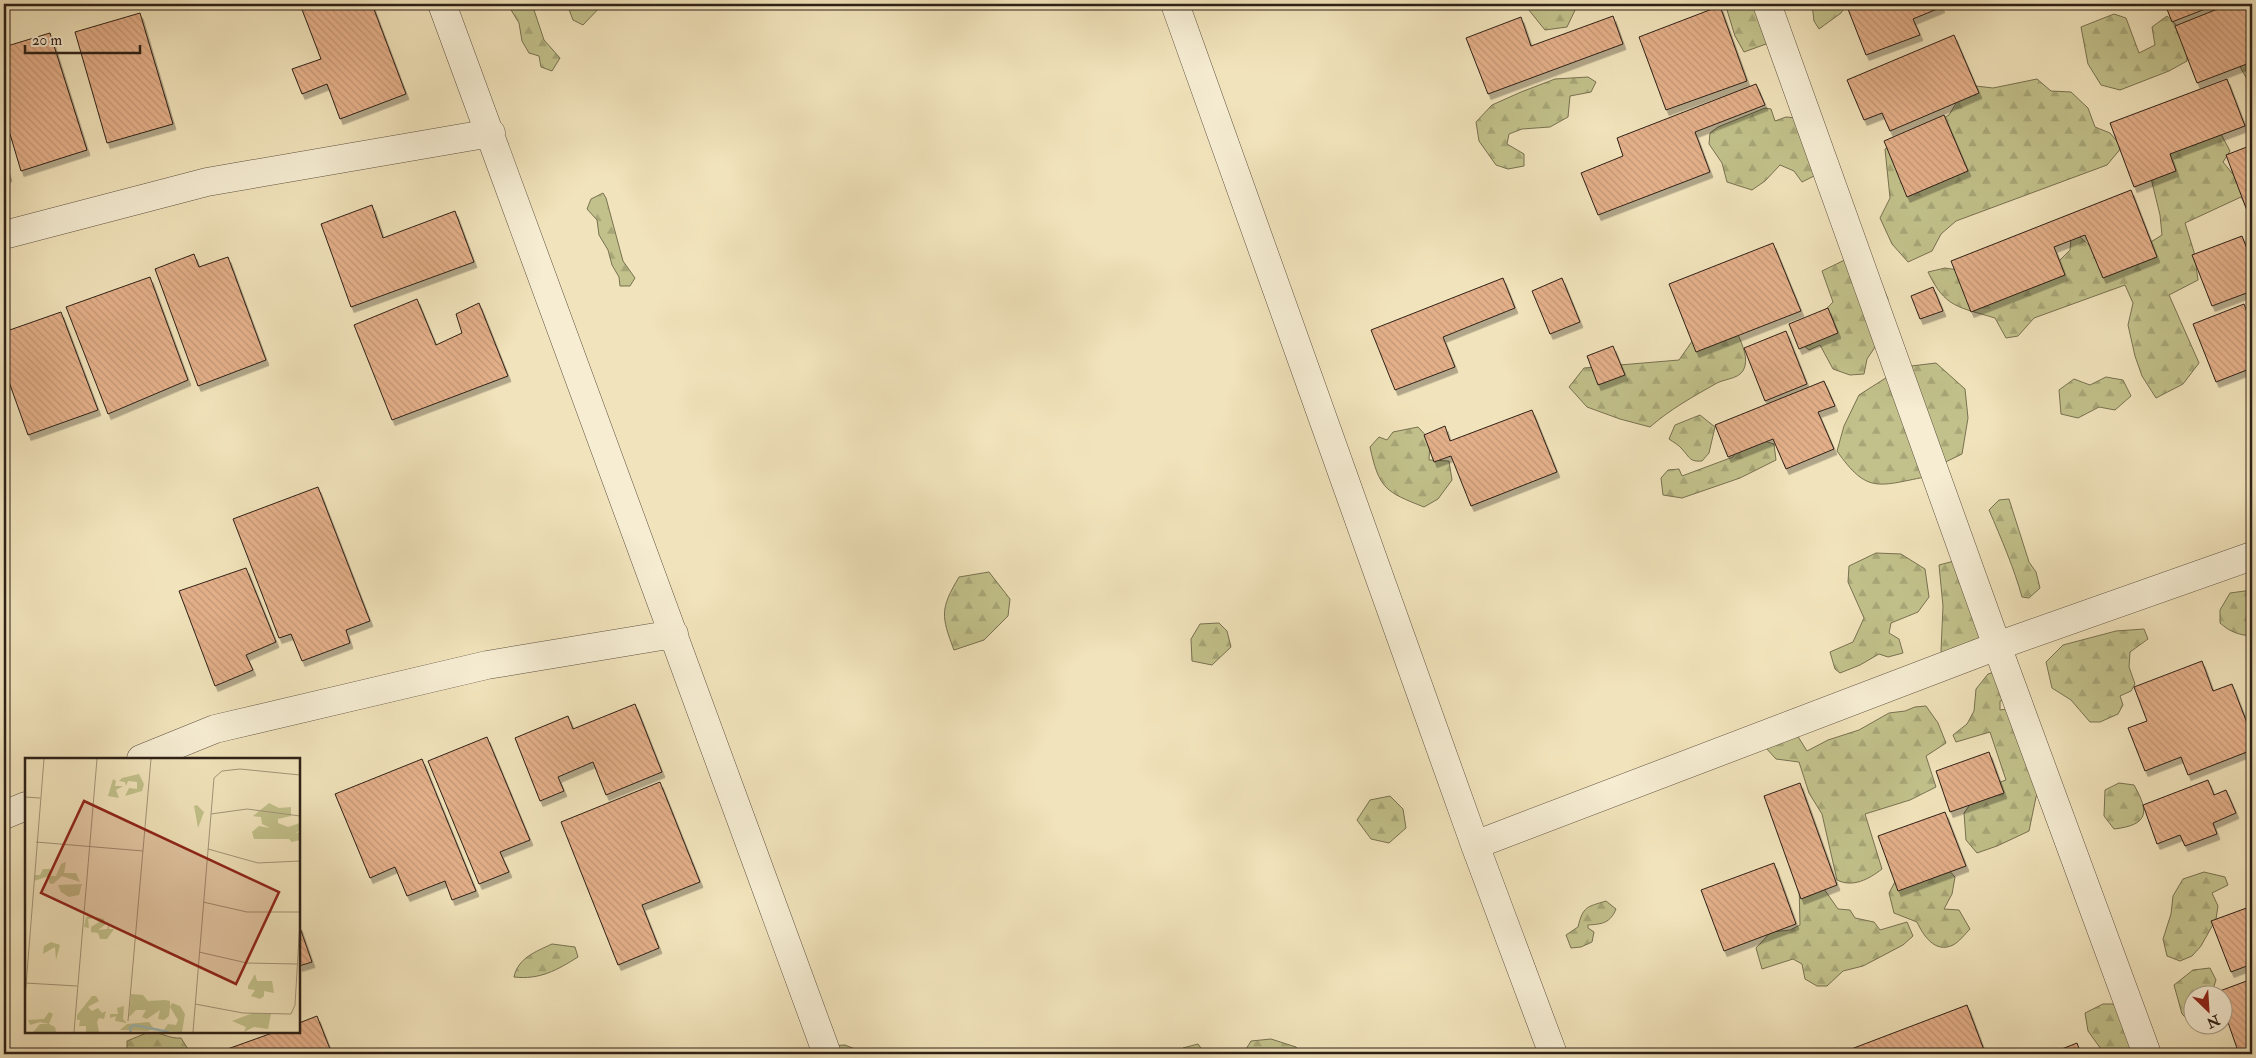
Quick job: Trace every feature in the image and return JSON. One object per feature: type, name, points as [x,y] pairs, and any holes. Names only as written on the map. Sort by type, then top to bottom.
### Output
[{"type":"street","points":[[442,4],[491,133],[827,1054]]},
{"type":"street","points":[[1175,4],[1476,845],[1553,1054]]},
{"type":"street","points":[[1767,4],[1997,646],[2147,1054]]},
{"type":"street","points":[[4,235],[207,182],[491,133]]},
{"type":"street","points":[[1476,845],[1997,646],[2252,556]]},
{"type":"street","points":[[144,758],[215,730],[477,667],[674,634]]},
{"type":"street","points":[[4,815],[25,806]]},
{"type":"green space","points":[[532,4],[544,40],[560,58],[552,71],[541,67],[539,56],[529,53],[522,41],[519,23],[508,5]]},
{"type":"green space","points":[[567,4],[603,4],[583,25],[573,20]]},
{"type":"green space","points":[[1524,4],[1582,4],[1577,6],[1567,27],[1545,30]]},
{"type":"green space","points":[[1740,4],[1771,4],[1775,29],[1766,44],[1744,52],[1735,36],[1727,10]]},
{"type":"green space","points":[[1812,4],[1844,4],[1845,6],[1841,13],[1819,29],[1814,21]]},
{"type":"green space","points":[[2114,14],[2126,18],[2139,53],[2155,45],[2152,27],[2167,16],[2183,36],[2187,61],[2169,71],[2120,90],[2101,85],[2088,64],[2081,27]]},
{"type":"green space","points":[[2252,40],[2252,88],[2239,65]]},
{"type":"green space","points":[[1588,77],[1596,82],[1591,92],[1570,96],[1568,117],[1550,127],[1522,129],[1509,134],[1507,144],[1524,154],[1524,166],[1508,169],[1496,165],[1479,141],[1476,122],[1492,105],[1555,79]]},
{"type":"green space","points":[[2037,79],[2051,91],[2071,92],[2088,108],[2095,127],[2110,133],[2122,147],[2107,165],[1956,221],[1941,234],[1932,251],[1908,262],[1892,244],[1880,218],[1890,198],[1885,149],[1949,115],[1967,85],[1993,88]]},
{"type":"green space","points":[[1765,108],[1771,109],[1775,121],[1786,117],[1809,119],[1825,157],[1814,176],[1802,182],[1794,171],[1780,165],[1765,181],[1752,190],[1727,182],[1722,163],[1709,144],[1710,133],[1718,127]]},
{"type":"green space","points":[[2221,134],[2230,151],[2223,162],[2249,194],[2252,193],[2252,216],[2241,197],[2185,223],[2194,252],[2198,280],[2169,295],[2199,363],[2183,384],[2156,398],[2142,376],[2135,356],[2128,325],[2133,303],[2125,285],[2034,318],[2018,336],[2006,338],[1995,318],[1962,308],[1947,299],[1934,284],[1928,272],[1945,268],[1958,270],[2059,261],[2070,250],[2071,239],[2079,236],[2091,247],[2146,245],[2162,235],[2160,215],[2148,166],[2167,154]]},
{"type":"green space","points":[[603,193],[623,261],[635,278],[630,286],[620,286],[619,277],[612,265],[608,250],[599,235],[597,220],[587,209],[591,199]]},
{"type":"green space","points":[[1855,255],[1879,278],[1888,299],[1877,344],[1867,359],[1864,374],[1850,375],[1833,369],[1820,345],[1809,350],[1803,345],[1805,331],[1833,302],[1822,271]]},
{"type":"green space","points":[[1736,329],[1746,361],[1741,373],[1734,378],[1717,383],[1691,398],[1650,427],[1587,407],[1569,387],[1584,368],[1679,360],[1693,340]]},
{"type":"green space","points":[[1936,363],[1965,389],[1968,418],[1962,454],[1929,470],[1925,477],[1884,484],[1875,484],[1866,480],[1847,465],[1837,451],[1844,426],[1859,395],[1903,367]]},
{"type":"green space","points":[[2106,377],[2123,380],[2131,396],[2115,410],[2099,407],[2078,418],[2061,414],[2059,390],[2074,379],[2090,385]]},
{"type":"green space","points":[[1700,415],[1715,427],[1709,453],[1702,461],[1695,461],[1690,459],[1679,446],[1669,439],[1675,425]]},
{"type":"green space","points":[[1418,427],[1430,440],[1429,460],[1449,461],[1452,480],[1438,499],[1424,507],[1401,497],[1386,487],[1377,472],[1370,447],[1379,437],[1387,440],[1393,432]]},
{"type":"green space","points":[[1755,438],[1774,444],[1776,460],[1740,478],[1682,498],[1663,495],[1661,478],[1668,470],[1679,469],[1682,476],[1733,457],[1741,444]]},
{"type":"green space","points":[[2009,499],[2029,562],[2036,572],[2040,588],[2029,598],[2022,597],[1989,510],[1999,500]]},
{"type":"green space","points":[[1876,553],[1901,554],[1925,569],[1929,597],[1918,612],[1891,623],[1889,633],[1899,639],[1903,653],[1888,657],[1879,654],[1860,665],[1840,673],[1835,669],[1830,652],[1853,642],[1864,618],[1848,582],[1849,566]]},
{"type":"green space","points":[[1958,560],[1989,599],[1977,655],[1950,664],[1941,651],[1943,606],[1939,565]]},
{"type":"green space","points":[[989,572],[1010,599],[1008,616],[984,640],[954,650],[944,613],[948,597],[959,577]]},
{"type":"green space","points":[[2252,590],[2252,636],[2235,633],[2227,629],[2220,623],[2220,610],[2230,593]]},
{"type":"green space","points":[[1219,623],[1227,631],[1231,647],[1212,665],[1192,661],[1191,639],[1200,624]]},
{"type":"green space","points":[[2144,629],[2148,639],[2130,652],[2129,667],[2135,684],[2131,691],[2120,696],[2123,705],[2118,714],[2100,722],[2090,722],[2071,700],[2052,688],[2046,662],[2063,645],[2116,631]]},
{"type":"green space","points":[[2015,666],[2015,697],[2000,701],[2000,710],[2014,708],[2044,784],[2036,797],[2029,831],[1977,853],[1966,840],[1964,813],[1981,789],[2006,780],[1990,732],[1956,742],[1953,735],[1967,724],[1974,711],[1976,689],[1988,674]]},
{"type":"green space","points":[[1926,706],[1938,723],[1946,743],[1926,756],[1936,787],[1910,800],[1865,814],[1882,869],[1872,876],[1855,883],[1837,880],[1822,814],[1809,793],[1799,762],[1776,759],[1766,748],[1792,727],[1807,751],[1828,740],[1859,730],[1889,713]]},
{"type":"green space","points":[[2119,783],[2134,785],[2144,810],[2143,816],[2139,821],[2114,829],[2104,816],[2105,790]]},
{"type":"green space","points":[[1390,796],[1403,809],[1406,828],[1389,843],[1371,839],[1357,820],[1370,800]]},
{"type":"green space","points":[[1943,864],[1955,877],[1952,894],[1944,909],[1959,910],[1970,929],[1957,942],[1947,947],[1941,947],[1930,942],[1917,922],[1894,913],[1889,893],[1897,878]]},
{"type":"green space","points":[[2204,872],[2225,877],[2228,885],[2212,893],[2218,906],[2216,919],[2201,946],[2192,956],[2180,961],[2167,956],[2163,939],[2171,914],[2173,896],[2183,879]]},
{"type":"green space","points":[[1817,879],[1838,909],[1850,910],[1855,918],[1874,922],[1880,930],[1907,922],[1913,936],[1903,945],[1863,966],[1843,971],[1827,986],[1817,986],[1805,979],[1802,964],[1793,959],[1762,969],[1756,948],[1771,932],[1790,930],[1800,925],[1799,884]]},
{"type":"green space","points":[[1606,901],[1616,909],[1611,917],[1602,923],[1588,925],[1588,928],[1594,932],[1592,942],[1581,947],[1571,948],[1566,935],[1578,927],[1582,915],[1587,908]]},
{"type":"green space","points":[[552,944],[575,947],[578,957],[548,973],[532,977],[514,977],[516,970],[523,960]]},
{"type":"green space","points":[[2210,968],[2216,980],[2214,986],[2184,986],[2184,1016],[2174,985],[2193,970]]},
{"type":"green space","points":[[2103,1004],[2122,1004],[2152,1054],[2099,1054],[2101,1049],[2088,1031],[2085,1013]]},
{"type":"green space","points":[[147,1033],[157,1033],[181,1038],[191,1054],[150,1054],[144,1051],[127,1054],[127,1041]]},
{"type":"green space","points":[[1271,1039],[1296,1047],[1301,1054],[1243,1054],[1251,1041]]},
{"type":"green space","points":[[1198,1044],[1205,1054],[1183,1054],[1183,1048]]},
{"type":"green space","points":[[845,1045],[855,1049],[860,1054],[820,1054],[826,1046]]},
{"type":"building","points":[[311,4],[372,4],[406,94],[340,119],[327,84],[302,94],[292,69],[321,59],[301,7]]},
{"type":"building","points":[[1846,4],[1940,4],[1942,7],[1913,19],[1920,35],[1866,55]]},
{"type":"building","points":[[2165,4],[2218,4],[2172,22]]},
{"type":"building","points":[[2230,4],[2252,4],[2252,62],[2197,83],[2175,26]]},
{"type":"building","points":[[1720,6],[1747,81],[1666,110],[1639,37]]},
{"type":"building","points":[[140,13],[173,124],[107,143],[75,32]]},
{"type":"building","points":[[1613,16],[1623,44],[1488,94],[1466,38],[1521,17],[1531,46]]},
{"type":"building","points":[[50,33],[87,150],[21,171],[4,114],[4,47]]},
{"type":"building","points":[[1954,35],[1979,93],[1890,131],[1882,113],[1864,120],[1847,80]]},
{"type":"building","points":[[2227,79],[2245,126],[2170,154],[2176,171],[2134,187],[2110,123]]},
{"type":"building","points":[[1756,84],[1765,105],[1695,132],[1710,172],[1598,215],[1581,173],[1623,156],[1617,138]]},
{"type":"building","points":[[1944,115],[1968,171],[1907,197],[1884,141]]},
{"type":"building","points":[[2252,145],[2252,214],[2249,216],[2226,155]]},
{"type":"building","points":[[4,159],[9,176],[4,178]]},
{"type":"building","points":[[2131,190],[2157,257],[2103,278],[2085,235],[2054,247],[2065,275],[1971,312],[1951,261]]},
{"type":"building","points":[[372,205],[383,238],[455,211],[474,262],[351,307],[321,224]]},
{"type":"building","points":[[2242,236],[2252,261],[2252,291],[2212,306],[2192,255]]},
{"type":"building","points":[[1773,243],[1801,311],[1696,352],[1669,284]]},
{"type":"building","points":[[194,254],[199,267],[228,257],[266,360],[198,386],[155,269]]},
{"type":"building","points":[[150,277],[188,380],[108,414],[66,307]]},
{"type":"building","points":[[1503,278],[1515,308],[1443,337],[1455,367],[1395,390],[1371,330]]},
{"type":"building","points":[[1562,278],[1580,322],[1550,334],[1532,291]]},
{"type":"building","points":[[1933,287],[1943,311],[1920,319],[1911,296]]},
{"type":"building","points":[[417,299],[436,345],[462,333],[456,314],[479,303],[508,376],[392,420],[354,325]]},
{"type":"building","points":[[2244,304],[2252,325],[2252,368],[2216,382],[2193,324]]},
{"type":"building","points":[[1828,308],[1838,333],[1799,349],[1789,324]]},
{"type":"building","points":[[61,312],[98,410],[28,435],[4,368],[4,332]]},
{"type":"building","points":[[1786,331],[1807,384],[1765,401],[1744,348]]},
{"type":"building","points":[[1613,346],[1625,375],[1598,385],[1587,356]]},
{"type":"building","points":[[1824,381],[1835,406],[1818,412],[1834,449],[1786,469],[1773,439],[1728,457],[1715,425]]},
{"type":"building","points":[[1532,410],[1557,472],[1471,506],[1451,456],[1434,462],[1424,435],[1445,426],[1450,441]]},
{"type":"building","points":[[318,487],[370,621],[346,630],[350,643],[302,661],[291,634],[279,638],[233,519]]},
{"type":"building","points":[[246,568],[276,642],[246,655],[253,670],[215,686],[179,591]]},
{"type":"building","points":[[2202,661],[2213,691],[2232,684],[2252,736],[2252,750],[2188,775],[2181,757],[2145,771],[2128,728],[2147,721],[2134,687]]},
{"type":"building","points":[[635,704],[662,772],[606,795],[593,762],[558,777],[564,791],[540,801],[515,738],[568,716],[573,729]]},
{"type":"building","points":[[487,737],[530,840],[500,852],[509,872],[479,884],[428,761]]},
{"type":"building","points":[[1989,752],[2004,793],[1950,812],[1936,771]]},
{"type":"building","points":[[422,759],[476,891],[452,900],[445,881],[407,896],[395,867],[370,878],[335,794]]},
{"type":"building","points":[[2208,780],[2214,795],[2226,790],[2236,813],[2213,823],[2217,834],[2185,846],[2180,835],[2157,844],[2143,805]]},
{"type":"building","points":[[660,782],[700,882],[642,905],[659,948],[618,965],[561,822]]},
{"type":"building","points":[[1800,783],[1837,885],[1801,899],[1764,796]]},
{"type":"building","points":[[1945,812],[1966,866],[1898,891],[1878,836]]},
{"type":"building","points":[[1774,863],[1796,924],[1724,951],[1701,890]]},
{"type":"building","points":[[2252,906],[2252,964],[2231,972],[2211,921]]},
{"type":"building","points":[[300,928],[312,962],[300,966]]},
{"type":"building","points":[[2252,979],[2252,1051],[2239,1054],[2233,1036],[2233,986]]},
{"type":"building","points":[[1967,1005],[1984,1050],[1974,1054],[1848,1054],[1846,1051]]},
{"type":"building","points":[[317,1016],[332,1054],[223,1054],[222,1051],[272,1033],[300,1033],[300,1023]]},
{"type":"building","points":[[2077,1043],[2081,1054],[2049,1054]]}]
